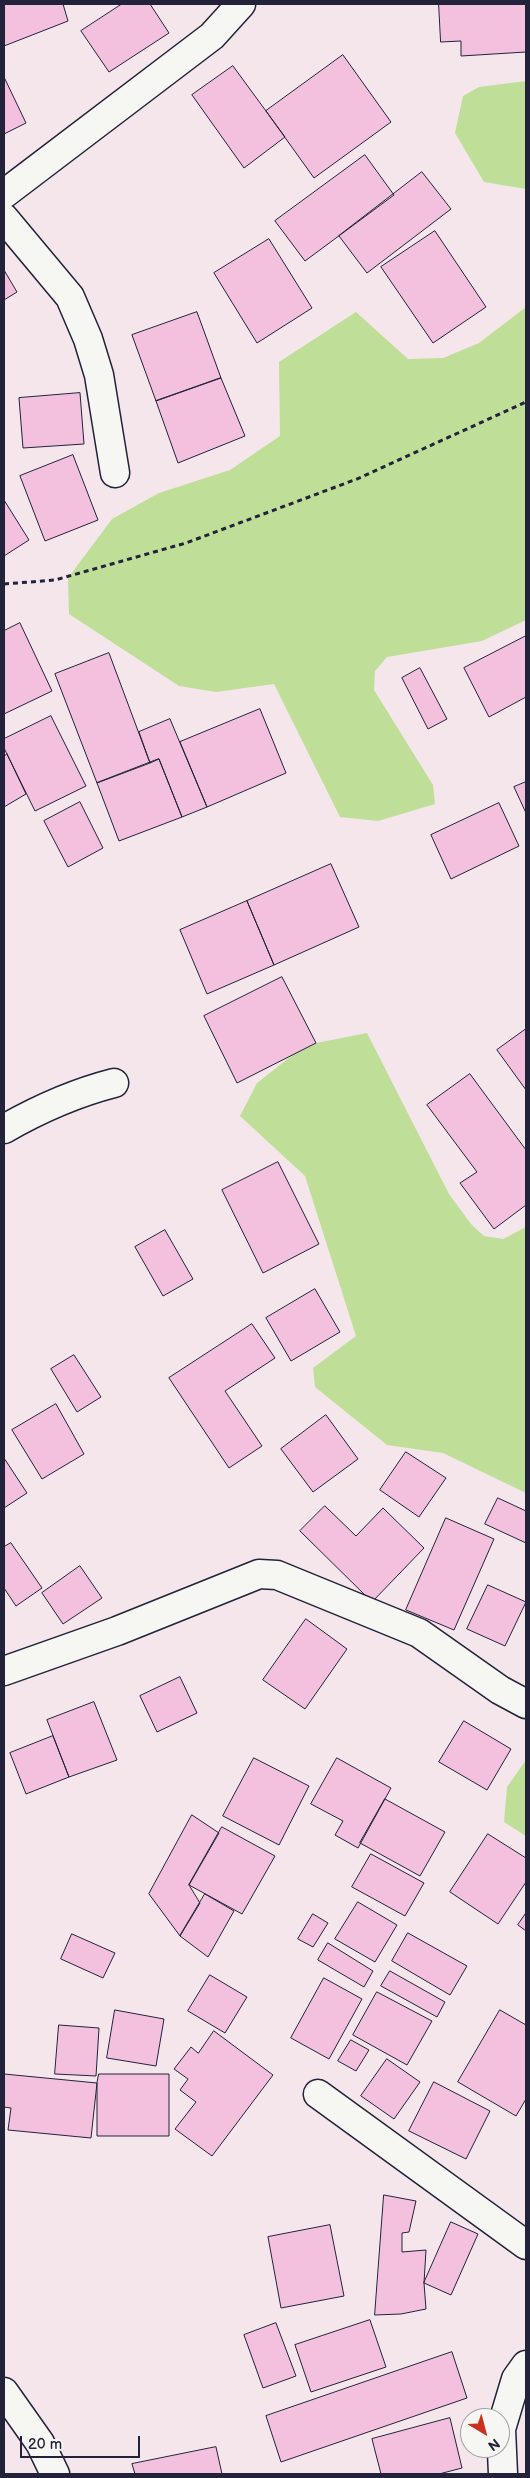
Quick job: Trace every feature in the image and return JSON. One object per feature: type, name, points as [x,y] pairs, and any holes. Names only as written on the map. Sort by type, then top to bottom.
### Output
[{"type":"street","points":[[4,194],[212,36],[241,4]]},
{"type":"street","points":[[4,218],[70,297],[88,339],[98,375],[115,473]]},
{"type":"street","points":[[4,1129],[41,1108],[114,1083]]},
{"type":"street","points":[[4,1671],[117,1631],[246,1578],[259,1574],[268,1574],[277,1575],[419,1633],[500,1690],[526,1704]]},
{"type":"street","points":[[318,2094],[526,2245]]},
{"type":"street","points":[[503,2474],[501,2429],[516,2379],[526,2365]]},
{"type":"street","points":[[4,2392],[40,2442],[55,2474]]},
{"type":"path","points":[[4,584],[55,580],[186,543],[357,479],[526,402]]},
{"type":"green space","points":[[526,81],[526,189],[484,182],[455,133],[463,96],[479,87]]},
{"type":"green space","points":[[526,307],[526,620],[482,641],[387,657],[375,671],[374,690],[433,785],[435,804],[378,821],[340,817],[274,684],[216,692],[179,686],[69,614],[68,578],[112,519],[159,493],[230,470],[280,436],[279,362],[356,312],[408,359],[443,358],[479,343]]},
{"type":"green space","points":[[367,1033],[449,1194],[471,1224],[484,1236],[503,1239],[526,1227],[526,1493],[443,1453],[387,1445],[315,1387],[313,1368],[356,1336],[305,1176],[240,1116],[257,1083],[299,1050],[316,1043]]},
{"type":"green space","points":[[526,1760],[526,1836],[504,1822],[507,1787]]},
{"type":"building","points":[[4,4],[63,4],[68,21],[4,46]]},
{"type":"building","points":[[122,4],[150,4],[169,33],[109,72],[81,31]]},
{"type":"building","points":[[439,4],[526,4],[526,52],[461,56],[461,41],[441,42]]},
{"type":"building","points":[[343,55],[391,122],[314,178],[266,111]]},
{"type":"building","points":[[233,66],[285,137],[244,168],[192,95]]},
{"type":"building","points":[[4,77],[26,123],[4,134]]},
{"type":"building","points":[[365,155],[394,195],[305,261],[275,221]]},
{"type":"building","points":[[422,172],[451,209],[367,273],[339,236]]},
{"type":"building","points":[[435,231],[486,307],[433,343],[381,267]]},
{"type":"building","points":[[269,239],[312,308],[257,343],[214,273]]},
{"type":"building","points":[[4,270],[17,292],[4,300]]},
{"type":"building","points":[[197,312],[221,378],[156,401],[132,335]]},
{"type":"building","points":[[221,378],[245,436],[178,463],[156,401]]},
{"type":"building","points":[[80,393],[84,444],[23,448],[19,398]]},
{"type":"building","points":[[73,455],[98,520],[45,541],[20,476]]},
{"type":"building","points":[[4,500],[29,540],[4,556]]},
{"type":"building","points":[[20,623],[52,691],[4,714],[4,631]]},
{"type":"building","points":[[526,636],[526,697],[489,717],[464,668]]},
{"type":"building","points":[[109,653],[150,763],[97,783],[55,674]]},
{"type":"building","points":[[420,668],[447,719],[428,729],[402,678]]},
{"type":"building","points":[[260,709],[286,773],[207,807],[180,742]]},
{"type":"building","points":[[51,716],[86,786],[35,811],[4,748],[4,739]]},
{"type":"building","points":[[170,719],[207,807],[182,817],[159,759],[150,763],[139,732]]},
{"type":"building","points":[[7,754],[26,794],[4,807],[4,757]]},
{"type":"building","points":[[159,759],[182,817],[119,841],[97,783]]},
{"type":"building","points":[[526,782],[526,813],[514,787]]},
{"type":"building","points":[[80,802],[103,848],[68,867],[44,821]]},
{"type":"building","points":[[499,803],[519,846],[451,879],[431,835]]},
{"type":"building","points":[[331,864],[359,927],[274,965],[247,901]]},
{"type":"building","points":[[247,901],[274,965],[207,994],[180,930]]},
{"type":"building","points":[[282,977],[316,1043],[237,1083],[204,1016]]},
{"type":"building","points":[[526,1029],[526,1090],[497,1050]]},
{"type":"building","points":[[470,1074],[526,1150],[526,1205],[494,1229],[460,1183],[477,1172],[427,1105]]},
{"type":"building","points":[[278,1162],[319,1244],[263,1273],[222,1190]]},
{"type":"building","points":[[165,1230],[193,1279],[163,1296],[135,1247]]},
{"type":"building","points":[[315,1289],[340,1332],[291,1361],[266,1318]]},
{"type":"building","points":[[252,1324],[275,1358],[225,1391],[262,1446],[229,1468],[169,1378]]},
{"type":"building","points":[[74,1355],[101,1397],[77,1412],[51,1369]]},
{"type":"building","points":[[56,1404],[84,1454],[42,1479],[12,1430]]},
{"type":"building","points":[[326,1415],[358,1459],[313,1492],[281,1449]]},
{"type":"building","points":[[406,1452],[446,1478],[419,1517],[380,1490]]},
{"type":"building","points":[[4,1458],[27,1493],[4,1508]]},
{"type":"building","points":[[498,1498],[526,1511],[526,1543],[485,1524]]},
{"type":"building","points":[[325,1506],[356,1536],[383,1508],[424,1548],[372,1602],[300,1531]]},
{"type":"building","points":[[446,1518],[494,1539],[454,1630],[406,1610]]},
{"type":"building","points":[[11,1543],[42,1588],[16,1606],[4,1588],[4,1547]]},
{"type":"building","points":[[80,1566],[102,1598],[63,1624],[42,1593]]},
{"type":"building","points":[[488,1585],[526,1602],[505,1646],[467,1629]]},
{"type":"building","points":[[306,1619],[347,1649],[305,1709],[263,1680]]},
{"type":"building","points":[[180,1677],[197,1713],[157,1732],[140,1696]]},
{"type":"building","points":[[94,1702],[117,1760],[69,1777],[47,1720]]},
{"type":"building","points":[[464,1721],[511,1749],[487,1790],[439,1762]]},
{"type":"building","points":[[53,1736],[69,1777],[26,1794],[10,1753]]},
{"type":"building","points":[[254,1758],[309,1786],[279,1845],[223,1816]]},
{"type":"building","points":[[337,1758],[391,1788],[358,1848],[335,1835],[343,1821],[311,1804]]},
{"type":"building","points":[[385,1799],[445,1832],[420,1876],[360,1843]]},
{"type":"building","points":[[192,1815],[219,1833],[189,1885],[200,1903],[180,1936],[149,1894]]},
{"type":"building","points":[[222,1827],[275,1856],[242,1914],[189,1885]]},
{"type":"building","points":[[488,1834],[526,1858],[526,1882],[498,1924],[450,1892]]},
{"type":"building","points":[[371,1854],[424,1883],[405,1916],[352,1887]]},
{"type":"building","points":[[205,1894],[234,1911],[208,1957],[180,1936]]},
{"type":"building","points":[[358,1902],[397,1925],[375,1962],[335,1939]]},
{"type":"building","points":[[526,1913],[526,1931],[518,1925]]},
{"type":"building","points":[[313,1914],[328,1923],[313,1947],[298,1939]]},
{"type":"building","points":[[408,1933],[467,1966],[450,1995],[392,1961]]},
{"type":"building","points":[[72,1934],[115,1953],[103,1978],[61,1959]]},
{"type":"building","points":[[328,1943],[373,1971],[364,1987],[318,1960]]},
{"type":"building","points":[[390,1971],[445,2002],[437,2017],[381,1986]]},
{"type":"building","points":[[210,1975],[247,1997],[225,2033],[188,2011]]},
{"type":"building","points":[[324,1978],[362,1999],[329,2059],[291,2038]]},
{"type":"building","points":[[377,1992],[432,2021],[407,2065],[353,2035]]},
{"type":"building","points":[[115,2010],[164,2019],[156,2066],[107,2058]]},
{"type":"building","points":[[500,2010],[526,2025],[526,2099],[516,2116],[458,2082]]},
{"type":"building","points":[[59,2025],[99,2028],[96,2076],[55,2074]]},
{"type":"building","points":[[214,2031],[273,2075],[212,2156],[175,2129],[196,2102],[180,2090],[188,2079],[174,2069],[191,2047],[198,2053]]},
{"type":"building","points":[[351,2040],[369,2050],[356,2071],[338,2061]]},
{"type":"building","points":[[387,2059],[420,2082],[394,2119],[361,2096]]},
{"type":"building","points":[[4,2074],[97,2083],[91,2138],[8,2130],[11,2108],[4,2107]]},
{"type":"building","points":[[99,2074],[169,2074],[169,2136],[97,2136],[97,2083]]},
{"type":"building","points":[[434,2082],[490,2111],[466,2159],[409,2131]]},
{"type":"building","points":[[384,2195],[416,2201],[409,2232],[402,2233],[402,2252],[426,2250],[424,2283],[426,2309],[401,2314],[375,2315]]},
{"type":"building","points":[[451,2222],[478,2234],[451,2295],[424,2283]]},
{"type":"building","points":[[330,2225],[344,2296],[281,2308],[268,2237]]},
{"type":"building","points":[[370,2320],[386,2367],[311,2392],[295,2345]]},
{"type":"building","points":[[276,2323],[296,2376],[263,2388],[244,2335]]},
{"type":"building","points":[[452,2352],[467,2398],[281,2462],[266,2416]]},
{"type":"building","points":[[450,2418],[462,2468],[439,2474],[381,2474],[372,2439]]},
{"type":"building","points":[[216,2447],[222,2474],[135,2474],[132,2464]]}]
